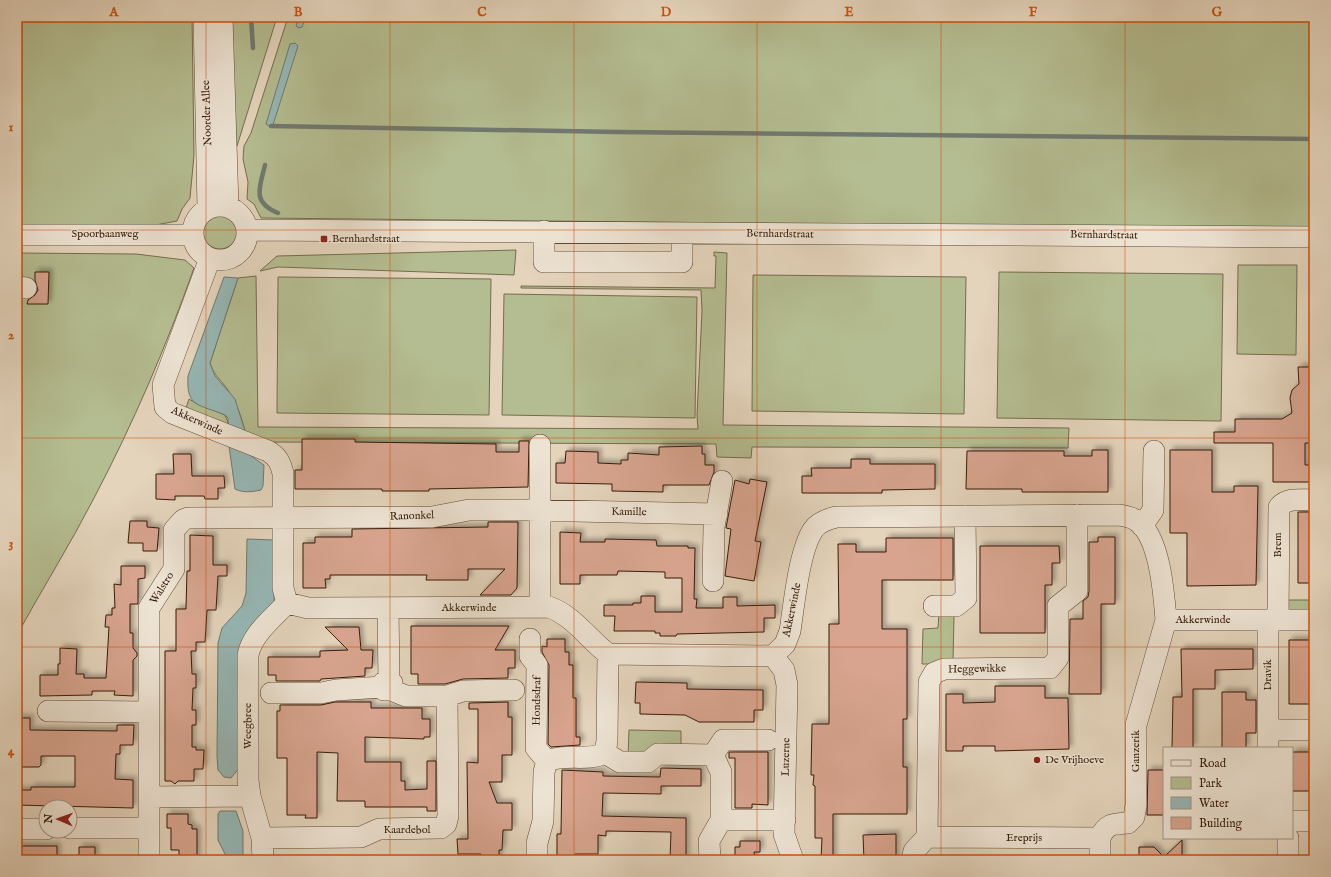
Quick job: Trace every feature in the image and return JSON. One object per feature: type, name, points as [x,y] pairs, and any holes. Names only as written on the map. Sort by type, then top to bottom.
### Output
[{"type":"street","name":"Noorder Allee","points":[[204,17],[218,207]]},
{"type":"street","name":"Noorder Allee","points":[[218,207],[222,17]]},
{"type":"street","points":[[218,207],[241,215],[247,230],[244,246],[239,253],[224,260],[210,258],[196,247],[193,235],[196,220],[218,207]]},
{"type":"street","name":"Bernhardstraat","points":[[247,230],[1314,237]]},
{"type":"street","points":[[544,231],[544,262],[682,262],[682,232]]},
{"type":"street","name":"Spoorbaanweg","points":[[17,235],[193,235]]},
{"type":"street","name":"Akkerwinde","points":[[210,258],[163,385],[165,407],[172,413],[268,451],[275,455],[280,462],[283,473],[283,588],[287,603],[308,608],[549,607],[559,611],[608,654]]},
{"type":"street","points":[[540,445],[540,607]]},
{"type":"street","points":[[1142,526],[1153,510],[1154,451]]},
{"type":"street","points":[[713,580],[714,527],[722,481]]},
{"type":"street","name":"Brem","points":[[1273,620],[1279,507],[1284,502],[1289,500],[1314,500]]},
{"type":"street","name":"Ranonkel","points":[[283,518],[432,517],[469,510],[541,510]]},
{"type":"street","name":"Kamille","points":[[541,510],[717,514]]},
{"type":"street","name":"Heggewikke","points":[[927,837],[929,682],[934,673],[944,669],[1050,668],[1058,658],[1058,606],[1077,591],[1077,515]]},
{"type":"street","name":"Akkerwinde","points":[[773,656],[785,644],[790,631],[805,544],[814,528],[826,519],[836,517],[1119,515],[1137,521],[1152,540],[1164,591],[1166,620],[1314,620]]},
{"type":"street","points":[[934,606],[956,606],[966,598],[965,516]]},
{"type":"street","name":"Walstro","points":[[149,860],[149,608],[174,569],[174,530],[178,524],[188,518],[283,518]]},
{"type":"street","name":"Weegbree","points":[[263,860],[262,838],[250,796],[248,741],[248,655],[250,645],[287,603]]},
{"type":"street","points":[[387,686],[388,608]]},
{"type":"street","name":"Ganzerik","points":[[1100,838],[1103,830],[1112,824],[1128,823],[1134,817],[1136,805],[1136,725],[1166,620]]},
{"type":"street","name":"Dravik","points":[[1273,620],[1268,739],[1314,730]]},
{"type":"street","name":"Hondsdraf","points":[[530,640],[530,656],[537,665],[536,748],[547,761]]},
{"type":"street","points":[[605,753],[607,741],[608,654],[773,656]]},
{"type":"street","name":"Luzerne","points":[[773,656],[784,670],[787,685],[784,834],[793,860]]},
{"type":"street","points":[[271,693],[321,693],[336,690],[387,686],[406,696],[448,696],[464,691],[514,690]]},
{"type":"street","name":"Kaardebol","points":[[262,838],[361,836],[379,829],[441,828],[446,824],[448,816],[448,696]]},
{"type":"street","points":[[48,711],[149,712]]},
{"type":"street","points":[[713,755],[723,740],[768,740]]},
{"type":"street","points":[[536,860],[536,843],[543,821],[544,772],[547,761],[557,757],[598,757],[605,753]]},
{"type":"street","points":[[605,753],[620,762],[648,762],[658,754],[713,755]]},
{"type":"street","points":[[710,860],[709,841],[721,820],[721,772],[713,755]]},
{"type":"street","points":[[149,797],[250,796]]},
{"type":"street","points":[[721,820],[785,820]]},
{"type":"street","points":[[1293,822],[1314,821]]},
{"type":"street","points":[[78,828],[149,828]]},
{"type":"street","points":[[17,829],[38,829]]},
{"type":"street","points":[[912,860],[914,852],[927,837]]},
{"type":"street","name":"Ereprijs","points":[[927,837],[1100,838]]},
{"type":"street","points":[[1100,838],[1100,860]]},
{"type":"street","points":[[1288,839],[1288,860]]},
{"type":"green space","points":[[17,17],[192,17],[194,155],[190,198],[182,209],[177,221],[150,226],[17,227]]},
{"type":"green space","points":[[226,17],[277,17],[237,146]]},
{"type":"green space","points":[[288,17],[1314,17],[1314,229],[261,218],[254,204],[247,199],[248,182],[243,159],[244,146],[251,133]]},
{"type":"green space","points":[[223,215],[232,220],[236,225],[236,239],[232,244],[227,248],[217,249],[213,248],[204,239],[203,229],[204,225],[213,216]]},
{"type":"green space","points":[[516,250],[514,275],[278,267],[260,271],[277,256]]},
{"type":"green space","points":[[714,252],[727,253],[723,425],[1069,428],[1068,448],[752,447],[751,458],[717,457],[716,444],[267,442],[245,431],[235,402],[210,363],[238,278],[256,276],[258,427],[698,429],[697,416],[702,311],[701,290],[521,288],[521,286],[715,288],[716,256],[714,256]]},
{"type":"green space","points":[[17,253],[136,254],[185,260],[194,268],[160,356],[122,442],[66,550],[17,635]]},
{"type":"green space","points":[[1238,265],[1297,265],[1296,355],[1237,354]]},
{"type":"green space","points":[[999,272],[1223,274],[1221,421],[997,418]]},
{"type":"green space","points":[[753,275],[966,277],[964,414],[752,411]]},
{"type":"green space","points":[[278,277],[491,279],[489,415],[277,413]]},
{"type":"green space","points":[[504,294],[697,297],[695,418],[502,415]]},
{"type":"green space","points":[[189,399],[197,404],[225,415],[229,425],[185,411]]},
{"type":"green space","points":[[1284,600],[1314,600],[1314,614],[1284,613]]},
{"type":"green space","points":[[939,613],[948,613],[954,617],[953,660],[949,664],[922,664],[923,629],[938,628]]},
{"type":"green space","points":[[629,730],[681,731],[681,749],[628,758]]},
{"type":"water","points":[[299,17],[306,17],[302,27],[299,28],[296,26]]},
{"type":"water","points":[[295,43],[298,46],[272,128],[266,124],[290,44]]},
{"type":"water","points":[[224,277],[238,278],[210,363],[215,376],[235,399],[245,431],[244,451],[264,465],[263,486],[261,490],[244,492],[235,489],[229,446],[228,418],[225,415],[196,403],[192,400],[189,394],[188,376]]},
{"type":"water","points":[[247,539],[275,540],[274,604],[251,633],[240,767],[231,778],[224,777],[218,770],[218,643],[222,628],[242,606],[246,593]]},
{"type":"water","points":[[220,811],[236,811],[243,831],[243,860],[228,860],[218,840],[218,814]]},
{"type":"building","points":[[35,272],[49,272],[48,304],[27,304],[28,300],[35,295],[38,290],[35,280]]},
{"type":"building","points":[[1298,367],[1314,367],[1314,443],[1305,443],[1305,465],[1313,465],[1313,482],[1273,482],[1273,443],[1214,443],[1214,432],[1235,432],[1235,419],[1282,419],[1292,413],[1290,398],[1292,390],[1299,384]]},
{"type":"building","points":[[302,439],[355,439],[355,442],[496,444],[496,452],[519,452],[519,441],[529,441],[528,487],[429,489],[429,491],[382,491],[382,489],[295,489],[295,470],[302,470]]},
{"type":"building","points":[[702,446],[702,454],[705,454],[705,465],[714,465],[714,472],[709,485],[663,485],[663,492],[612,491],[612,484],[556,483],[556,463],[565,463],[566,451],[598,452],[598,463],[621,464],[621,460],[628,460],[628,453],[659,455],[659,447]]},
{"type":"building","points":[[1092,450],[1108,450],[1108,492],[1022,492],[1022,489],[966,489],[967,451],[1064,451],[1064,456],[1092,456]]},
{"type":"building","points":[[1170,450],[1212,450],[1212,492],[1234,492],[1234,486],[1258,486],[1256,585],[1187,586],[1187,533],[1170,533]]},
{"type":"building","points":[[173,454],[191,454],[192,476],[224,476],[225,488],[218,488],[218,499],[205,499],[204,496],[175,496],[175,500],[156,499],[156,474],[174,474]]},
{"type":"building","points":[[851,459],[870,459],[870,464],[935,464],[935,489],[882,490],[882,493],[802,493],[802,476],[812,476],[811,468],[851,468]]},
{"type":"building","points":[[750,479],[767,482],[755,541],[761,542],[754,581],[725,576],[731,529],[726,528],[735,480],[749,484]]},
{"type":"building","points":[[1298,512],[1314,512],[1314,583],[1298,583]]},
{"type":"building","points":[[130,521],[147,521],[147,527],[159,528],[157,551],[143,551],[143,543],[128,543]]},
{"type":"building","points":[[488,522],[518,522],[517,588],[511,595],[480,595],[505,569],[468,569],[468,580],[426,580],[427,575],[330,575],[330,579],[325,579],[326,588],[303,588],[303,543],[315,543],[315,537],[352,537],[352,529],[488,527]]},
{"type":"building","points":[[560,532],[581,533],[580,542],[605,542],[605,539],[656,540],[657,546],[688,546],[688,548],[695,548],[694,599],[697,599],[696,608],[723,608],[723,597],[737,597],[737,606],[775,605],[775,618],[764,618],[764,632],[677,634],[676,636],[660,636],[660,633],[655,633],[655,631],[614,631],[615,616],[604,616],[604,605],[633,605],[633,603],[641,603],[641,596],[655,596],[655,612],[682,612],[682,578],[665,578],[665,572],[618,571],[617,575],[580,575],[580,584],[560,584]]},
{"type":"building","points":[[190,535],[213,536],[213,565],[227,565],[227,576],[218,576],[216,610],[207,610],[205,642],[196,642],[196,651],[191,651],[192,674],[196,674],[196,688],[193,688],[192,710],[196,710],[196,725],[192,725],[192,747],[196,747],[196,750],[204,750],[203,769],[194,769],[194,781],[178,781],[175,784],[171,781],[165,781],[165,651],[176,651],[176,609],[186,609],[187,571],[190,571]]},
{"type":"building","points":[[1098,537],[1115,537],[1115,604],[1101,604],[1101,694],[1069,694],[1070,619],[1083,619],[1083,601],[1088,597],[1089,591],[1089,542],[1098,542]]},
{"type":"building","points":[[886,538],[953,538],[953,580],[882,580],[882,629],[907,629],[907,719],[903,719],[903,767],[907,767],[907,814],[833,814],[833,860],[821,860],[822,838],[815,838],[815,786],[813,785],[814,775],[811,775],[812,724],[829,724],[829,624],[839,624],[838,544],[856,544],[856,552],[886,552]]},
{"type":"building","points":[[980,546],[1059,546],[1060,563],[1052,563],[1052,585],[1045,585],[1045,633],[980,633]]},
{"type":"building","points":[[121,566],[145,566],[145,578],[138,579],[138,604],[130,604],[130,633],[133,633],[133,648],[137,653],[137,656],[133,660],[133,696],[114,695],[115,691],[92,691],[92,695],[40,696],[40,675],[58,675],[60,648],[77,649],[76,674],[84,674],[84,678],[106,678],[109,627],[105,627],[106,615],[112,615],[112,608],[115,608],[114,584],[121,585]]},
{"type":"building","points":[[411,626],[509,626],[495,650],[515,650],[515,668],[508,668],[508,678],[463,679],[445,684],[418,684],[418,674],[411,674]]},
{"type":"building","points":[[325,627],[359,627],[361,650],[373,650],[372,668],[365,668],[365,676],[321,679],[320,681],[276,681],[276,675],[268,675],[268,657],[320,657],[320,651],[348,650]]},
{"type":"building","points":[[547,639],[565,639],[565,652],[569,652],[569,665],[573,665],[573,698],[576,698],[576,737],[580,737],[580,745],[551,747],[548,744],[549,665],[542,652],[542,646],[547,647]]},
{"type":"building","points":[[1289,640],[1314,640],[1314,704],[1289,704]]},
{"type":"building","points":[[1181,649],[1253,649],[1253,669],[1215,670],[1215,689],[1193,689],[1193,747],[1172,747],[1173,697],[1182,697]]},
{"type":"building","points":[[636,682],[687,683],[687,689],[763,690],[763,710],[754,710],[754,722],[699,722],[685,715],[640,714],[640,703],[635,703]]},
{"type":"building","points":[[995,686],[1045,686],[1045,698],[1068,698],[1069,749],[995,751],[995,746],[963,746],[963,751],[946,751],[946,694],[963,694],[963,703],[995,702]]},
{"type":"building","points":[[1222,692],[1246,692],[1246,700],[1256,700],[1256,733],[1246,733],[1246,747],[1222,747]]},
{"type":"building","points":[[335,702],[371,702],[371,708],[422,708],[422,719],[430,719],[430,737],[424,737],[424,739],[365,737],[365,762],[401,762],[401,781],[405,781],[405,790],[427,789],[427,761],[436,761],[436,811],[427,811],[427,807],[365,807],[365,801],[337,801],[338,753],[317,752],[317,818],[305,818],[306,815],[287,815],[287,758],[277,758],[277,711],[280,711],[280,705],[321,705]]},
{"type":"building","points":[[508,702],[508,717],[512,717],[512,755],[502,755],[502,782],[489,782],[497,803],[512,803],[512,830],[503,830],[502,850],[499,850],[499,860],[481,860],[481,854],[458,854],[457,839],[468,839],[467,762],[478,763],[478,709],[469,709],[469,703]]},
{"type":"building","points":[[17,718],[30,718],[30,730],[117,731],[117,725],[134,725],[133,745],[120,745],[120,754],[116,754],[115,779],[133,780],[133,808],[78,807],[78,799],[38,799],[38,806],[17,805],[17,790],[31,790],[31,787],[75,787],[75,756],[41,756],[41,765],[39,767],[17,767]]},
{"type":"building","points":[[729,752],[768,752],[768,805],[752,804],[752,808],[735,808],[735,758],[729,758]]},
{"type":"building","points":[[1293,752],[1314,752],[1314,791],[1293,791]]},
{"type":"building","points":[[661,768],[701,769],[701,786],[661,786],[661,794],[603,793],[602,816],[686,818],[686,860],[670,860],[671,832],[606,831],[606,836],[598,835],[598,854],[575,854],[575,860],[557,860],[557,834],[561,834],[562,770],[603,772],[603,776],[660,777]]},
{"type":"building","points":[[1148,770],[1163,770],[1163,815],[1147,815]]},
{"type":"building","points":[[167,814],[188,814],[188,824],[192,825],[192,829],[197,829],[197,860],[179,860],[179,850],[171,850],[171,828],[167,828]]},
{"type":"building","points":[[896,834],[896,860],[864,860],[863,835]]},
{"type":"building","points":[[1182,840],[1182,860],[1139,860],[1139,847],[1154,847],[1164,857]]},
{"type":"building","points":[[740,841],[760,841],[760,852],[754,852],[755,860],[735,860],[735,847],[740,847]]},
{"type":"building","points":[[17,846],[57,846],[57,860],[17,860]]},
{"type":"building","points":[[79,847],[95,847],[95,860],[79,860]]},
{"type":"waterway","points":[[251,17],[253,48]]},
{"type":"waterway","points":[[271,126],[617,132],[1314,139]]},
{"type":"waterway","points":[[265,165],[260,187],[261,199],[269,209],[278,213]]},
{"type":"place","name":"Bernhardstraat","points":[[324,239]]},
{"type":"place","name":"De Vrijhoeve","points":[[1037,760]]}]
